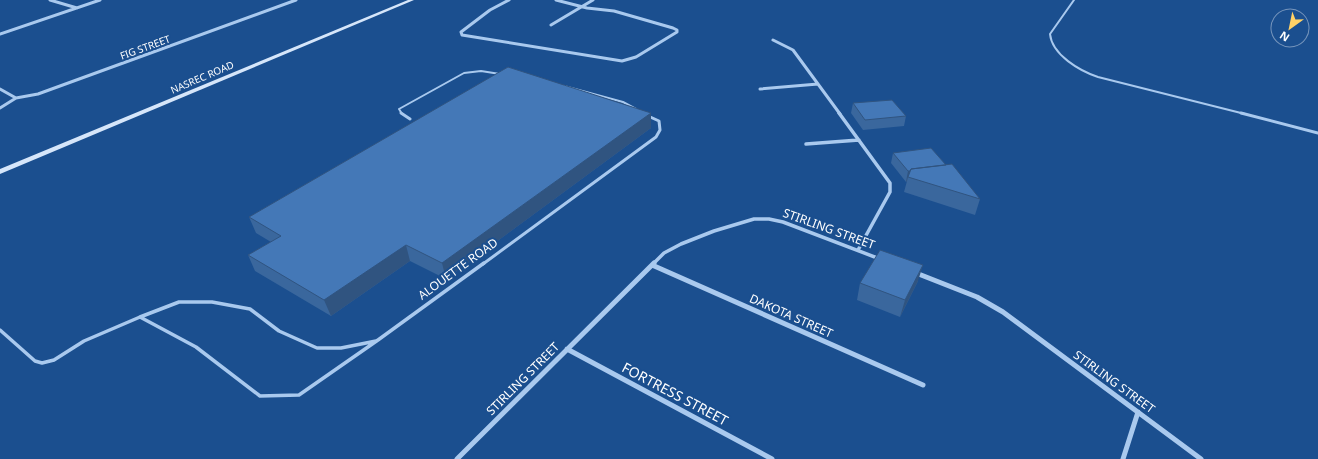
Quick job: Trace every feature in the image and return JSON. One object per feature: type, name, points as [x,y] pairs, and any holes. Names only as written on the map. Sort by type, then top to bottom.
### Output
[{"type":"main road","name":"NASREC ROAD","points":[[0,167],[402,0]]},
{"type":"main road","name":"NASREC ROAD","points":[[0,172],[412,0]]},
{"type":"street","points":[[50,0],[77,8]]},
{"type":"street","points":[[0,34],[100,0]]},
{"type":"street","name":"FIG STREET","points":[[16,98],[30,97],[50,90],[296,0]]},
{"type":"street","points":[[509,0],[490,10],[461,32],[462,35],[622,61],[636,57],[677,32],[677,30],[673,28],[614,11],[580,7],[556,0]]},
{"type":"street","points":[[551,25],[593,0]]},
{"type":"street","points":[[773,40],[793,50],[887,179],[891,187],[858,250]]},
{"type":"street","points":[[760,89],[818,84]]},
{"type":"street","points":[[0,89],[16,98],[0,108]]},
{"type":"street","points":[[806,144],[859,140]]},
{"type":"street","name":"STIRLING STREET","points":[[459,458],[664,253],[680,244],[714,231],[754,219],[763,218],[782,222],[886,261]]},
{"type":"street","name":"DAKOTA STREET","points":[[652,265],[923,385]]},
{"type":"street","name":"STIRLING STREET","points":[[914,272],[977,297],[1003,312],[1201,459]]},
{"type":"street","name":"FORTRESS STREET","points":[[567,349],[772,459]]},
{"type":"street","points":[[1122,459],[1138,412]]},
{"type":"lane","points":[[1074,0],[1050,34],[1050,38],[1057,50],[1073,65],[1081,70],[1107,79],[1318,133]]},
{"type":"lane","points":[[410,119],[402,115],[398,109],[464,73],[481,71],[505,75]]},
{"type":"lane","points":[[562,85],[623,102],[641,112]]},
{"type":"lane","name":"ALOUETTE ROAD","points":[[140,317],[196,347],[260,396],[299,395],[378,340],[656,137],[660,130],[659,121],[647,115]]},
{"type":"lane","points":[[0,330],[35,361],[42,363],[54,360],[84,341],[179,302],[212,302],[250,309],[279,331],[317,348],[341,348],[378,340]]},
{"type":"building","points":[[508,67],[651,113],[442,263],[406,245],[324,300],[248,255],[281,236],[249,217]]},
{"type":"building","points":[[892,100],[906,116],[865,120],[853,103]]},
{"type":"building","points":[[931,148],[946,165],[911,169],[908,171],[893,153]]},
{"type":"building","points":[[952,164],[980,199],[908,177],[911,169]]},
{"type":"building","points":[[880,250],[923,265],[905,300],[860,283]]}]
